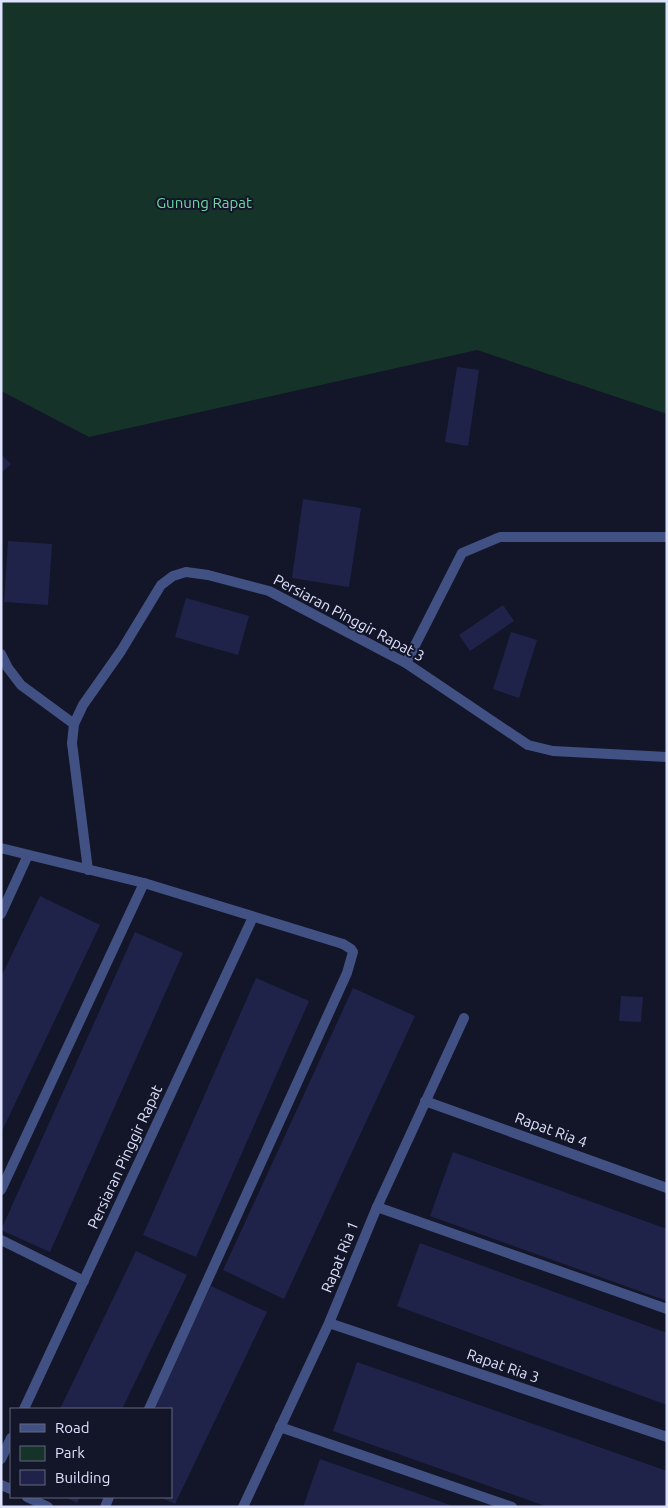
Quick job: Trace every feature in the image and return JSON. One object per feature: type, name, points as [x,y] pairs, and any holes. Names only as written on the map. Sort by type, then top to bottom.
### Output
[{"type":"street","points":[[406,664],[462,553],[500,537],[667,537]]},
{"type":"street","name":"Persiaran Pinggir Rapat 3","points":[[88,870],[72,743],[74,724],[84,705],[121,651],[161,585],[173,576],[186,572],[269,591],[406,664],[528,745],[553,751],[667,757]]},
{"type":"street","points":[[1,654],[21,686],[74,724]]},
{"type":"street","points":[[1,848],[144,883],[343,944],[353,952],[347,973],[149,1408]]},
{"type":"street","points":[[1,914],[28,855]]},
{"type":"street","points":[[1,1190],[144,883]]},
{"type":"street","name":"Persiaran Pinggir Rapat","points":[[24,1408],[253,917]]},
{"type":"street","name":"Rapat Ria 1","points":[[242,1507],[329,1323],[377,1207],[464,1018]]},
{"type":"street","name":"Rapat Ria 4","points":[[425,1101],[667,1188]]},
{"type":"street","points":[[377,1207],[667,1309]]},
{"type":"street","points":[[1,1240],[84,1281]]},
{"type":"street","name":"Rapat Ria 3","points":[[329,1323],[667,1436]]},
{"type":"street","points":[[280,1427],[512,1507]]},
{"type":"street","points":[[1,1459],[10,1440]]},
{"type":"street","points":[[29,1498],[48,1507]]},
{"type":"green space","name":"Gunung Rapat","points":[[1,1],[667,1],[667,414],[477,350],[89,437],[1,391]]},
{"type":"building","points":[[457,367],[479,370],[468,446],[445,442]]},
{"type":"building","points":[[1,454],[11,464],[1,473]]},
{"type":"building","points":[[303,499],[361,508],[349,587],[292,578]]},
{"type":"building","points":[[8,541],[52,544],[48,605],[4,602]]},
{"type":"building","points":[[186,598],[249,616],[238,655],[175,637]]},
{"type":"building","points":[[503,605],[514,621],[470,651],[459,635]]},
{"type":"building","points":[[511,632],[537,640],[519,698],[493,689]]},
{"type":"building","points":[[40,896],[100,925],[1,1133],[1,977]]},
{"type":"building","points":[[135,932],[183,953],[50,1252],[1,1230]]},
{"type":"building","points":[[256,978],[309,1001],[196,1257],[143,1235]]},
{"type":"building","points":[[353,988],[415,1016],[284,1299],[223,1270]]},
{"type":"building","points":[[621,996],[643,997],[641,1022],[619,1021]]},
{"type":"building","points":[[453,1152],[667,1229],[667,1301],[430,1216]]},
{"type":"building","points":[[420,1243],[667,1333],[667,1405],[397,1306]]},
{"type":"building","points":[[136,1251],[187,1275],[122,1408],[60,1408]]},
{"type":"building","points":[[211,1286],[267,1312],[175,1504],[162,1498],[172,1498],[172,1408],[152,1408]]},
{"type":"building","points":[[357,1362],[667,1471],[667,1507],[548,1507],[333,1431]]},
{"type":"building","points":[[320,1459],[453,1506],[453,1507],[303,1507]]},
{"type":"building","points":[[67,1498],[80,1498],[77,1503]]}]
